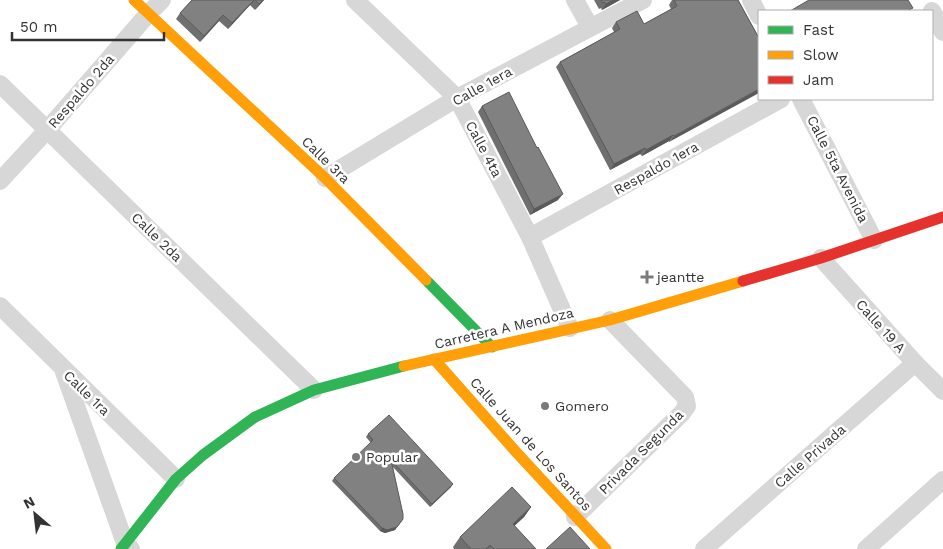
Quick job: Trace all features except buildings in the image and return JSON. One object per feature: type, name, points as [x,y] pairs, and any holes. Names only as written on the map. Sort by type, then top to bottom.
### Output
[{"type":"street","name":"Calle 3ra","points":[[134,0],[325,178],[492,347]]},
{"type":"street","name":"Respaldo 2da","points":[[0,181],[162,0]]},
{"type":"street","name":"Calle 4ta","points":[[355,0],[457,98],[530,237],[570,328]]},
{"type":"street","points":[[575,0],[590,27]]},
{"type":"street","name":"Calle 1era","points":[[325,178],[457,98],[643,0]]},
{"type":"street","points":[[751,0],[758,14]]},
{"type":"street","points":[[933,13],[943,32]]},
{"type":"street","name":"Calle 2da","points":[[0,84],[314,390]]},
{"type":"street","name":"Respaldo 1era","points":[[530,237],[779,100]]},
{"type":"street","name":"Calle 5ta Avenida","points":[[802,100],[874,240]]},
{"type":"street","name":"Carretera A Mendoza","points":[[125,547],[176,479],[203,455],[255,417],[314,390],[385,370],[610,320],[821,258],[943,216]]},
{"type":"street","name":"Calle 19 A","points":[[821,258],[943,392]]},
{"type":"street","name":"Calle 1ra","points":[[0,306],[176,479]]},
{"type":"street","name":"Privada Segunda","points":[[575,517],[687,406],[685,397],[610,320]]},
{"type":"street","name":"Calle Juan de Los Santos","points":[[434,359],[575,517],[606,549]]},
{"type":"street","name":"Calle Privada","points":[[704,549],[915,363]]},
{"type":"street","points":[[63,369],[125,547]]},
{"type":"street","points":[[866,549],[943,480]]},
{"type":"traffic: fast","points":[[426,280],[492,347]]},
{"type":"traffic: fast","points":[[121,549],[176,479],[203,455],[255,417],[314,390],[404,366]]},
{"type":"traffic: slow","points":[[134,0],[325,178],[426,280]]},
{"type":"traffic: slow","points":[[404,366],[610,320],[743,281]]},
{"type":"traffic: slow","points":[[434,359],[517,453],[606,549]]},
{"type":"traffic: jam","points":[[743,281],[821,258],[943,217]]},
{"type":"place","name":"jeantte","points":[[647,277]]},
{"type":"place","name":"Gomero","points":[[545,406]]},
{"type":"place","name":"Popular","points":[[356,457]]}]
